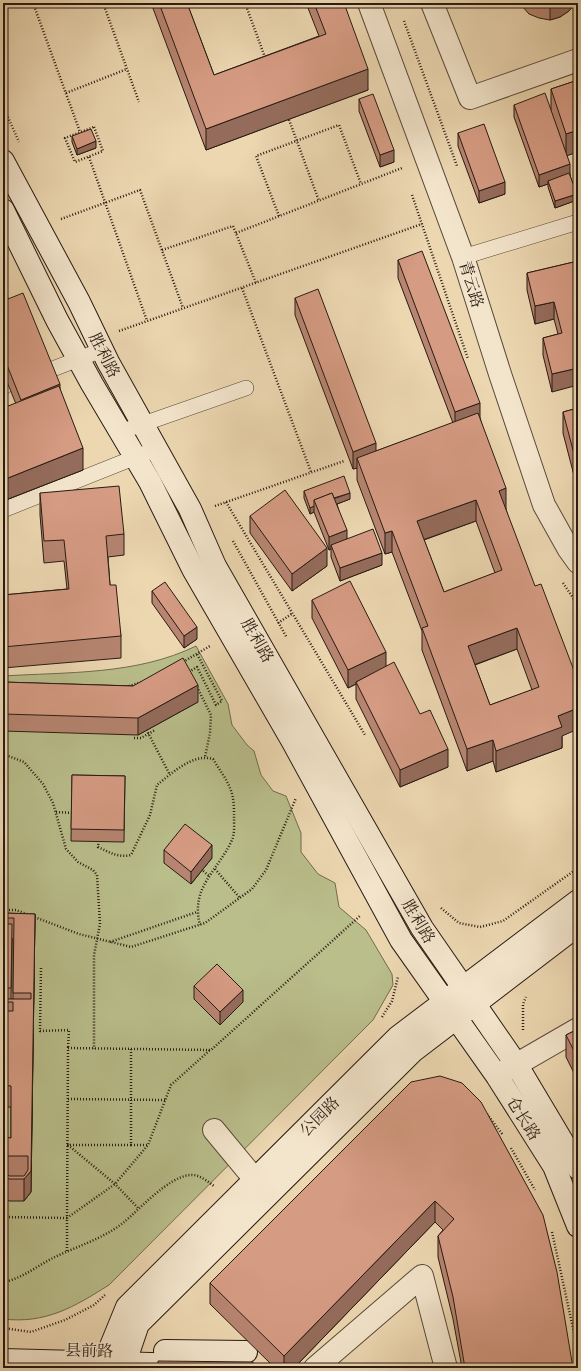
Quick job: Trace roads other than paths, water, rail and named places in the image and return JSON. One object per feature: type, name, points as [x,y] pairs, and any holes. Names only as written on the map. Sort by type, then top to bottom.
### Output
[{"type":"street","name":"青云路","points":[[370,3],[463,257],[544,505],[568,548],[578,562]]},
{"type":"street","points":[[432,3],[470,98],[578,60]]},
{"type":"street","name":"胜利路","points":[[3,161],[51,249],[102,350],[190,509],[215,566],[422,928],[474,1004]]},
{"type":"street","name":"胜利路","points":[[3,210],[78,359],[150,482],[193,570],[293,742],[401,940],[450,1010]]},
{"type":"street","name":"公园路","points":[[474,1004],[578,901]]},
{"type":"street","name":"公园路","points":[[115,1360],[138,1324],[400,1035],[450,1010],[474,1004],[578,925]]},
{"type":"street","name":"仓长路","points":[[474,1004],[516,1064],[578,1168]]},
{"type":"street","name":"仓长路","points":[[450,1010],[497,1076],[554,1166],[578,1226]]},
{"type":"street","points":[[497,1076],[578,1029]]},
{"type":"street","points":[[214,1130],[261,1187]]},
{"type":"street","points":[[315,1368],[422,1276],[446,1368]]},
{"type":"street","name":"县前路","points":[[3,1348],[115,1360]]},
{"type":"street","name":"县前路","points":[[3,1360],[248,1362]]},
{"type":"lane","points":[[463,257],[578,222]]},
{"type":"lane","points":[[50,370],[102,350]]},
{"type":"lane","points":[[120,432],[246,388]]},
{"type":"lane","points":[[3,510],[156,448]]}]
